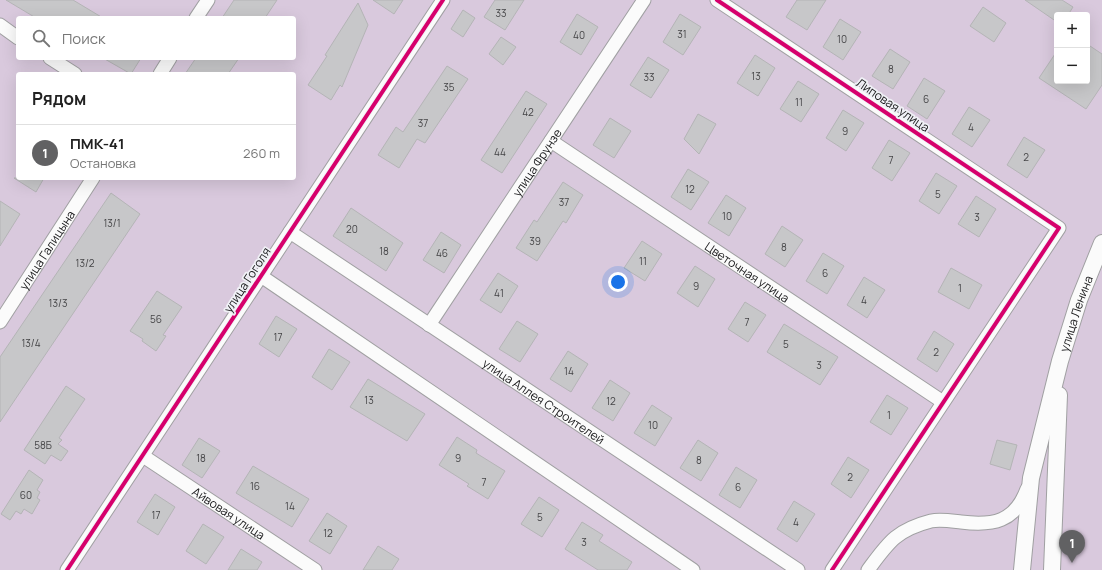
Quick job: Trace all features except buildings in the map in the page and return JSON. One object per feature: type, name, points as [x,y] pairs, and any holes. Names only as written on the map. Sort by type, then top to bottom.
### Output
[{"type":"street","points":[[197,16],[208,0]]},
{"type":"street","name":"улица Гоголя","points":[[67,570],[443,0]]},
{"type":"street","name":"улица Фрунзе","points":[[430,325],[644,0]]},
{"type":"street","name":"Липовая улица","points":[[717,0],[1059,228],[943,402]]},
{"type":"street","points":[[0,25],[16,37]]},
{"type":"street","points":[[53,60],[72,72]]},
{"type":"street","points":[[161,72],[169,60]]},
{"type":"street","name":"Цветочная улица","points":[[551,142],[943,402]]},
{"type":"street","name":"улица Галицына","points":[[0,322],[92,180]]},
{"type":"street","name":"улица Аллея Строителей","points":[[290,232],[798,570]]},
{"type":"street","name":"улица Ленина","points":[[1060,362],[1079,300],[1102,243]]},
{"type":"street","points":[[261,276],[684,568]]},
{"type":"street","points":[[868,570],[893,538],[910,528],[932,520],[971,523],[992,522],[1008,517],[1022,503],[1031,478],[1060,362]]},
{"type":"street","points":[[1052,570],[1060,362]]},
{"type":"street","points":[[832,570],[943,402]]},
{"type":"street","name":"Айвовая улица","points":[[143,456],[315,570]]},
{"type":"street","points":[[1022,570],[1031,478]]},
{"type":"shaded area","points":[[0,0],[1102,0],[1102,570],[0,570]]},
{"type":"cycle path","points":[[67,570],[443,0]]},
{"type":"cycle path","points":[[717,0],[1059,228],[832,570]]},
{"type":"place","name":"ПМК-41","points":[[1072,563]]}]
